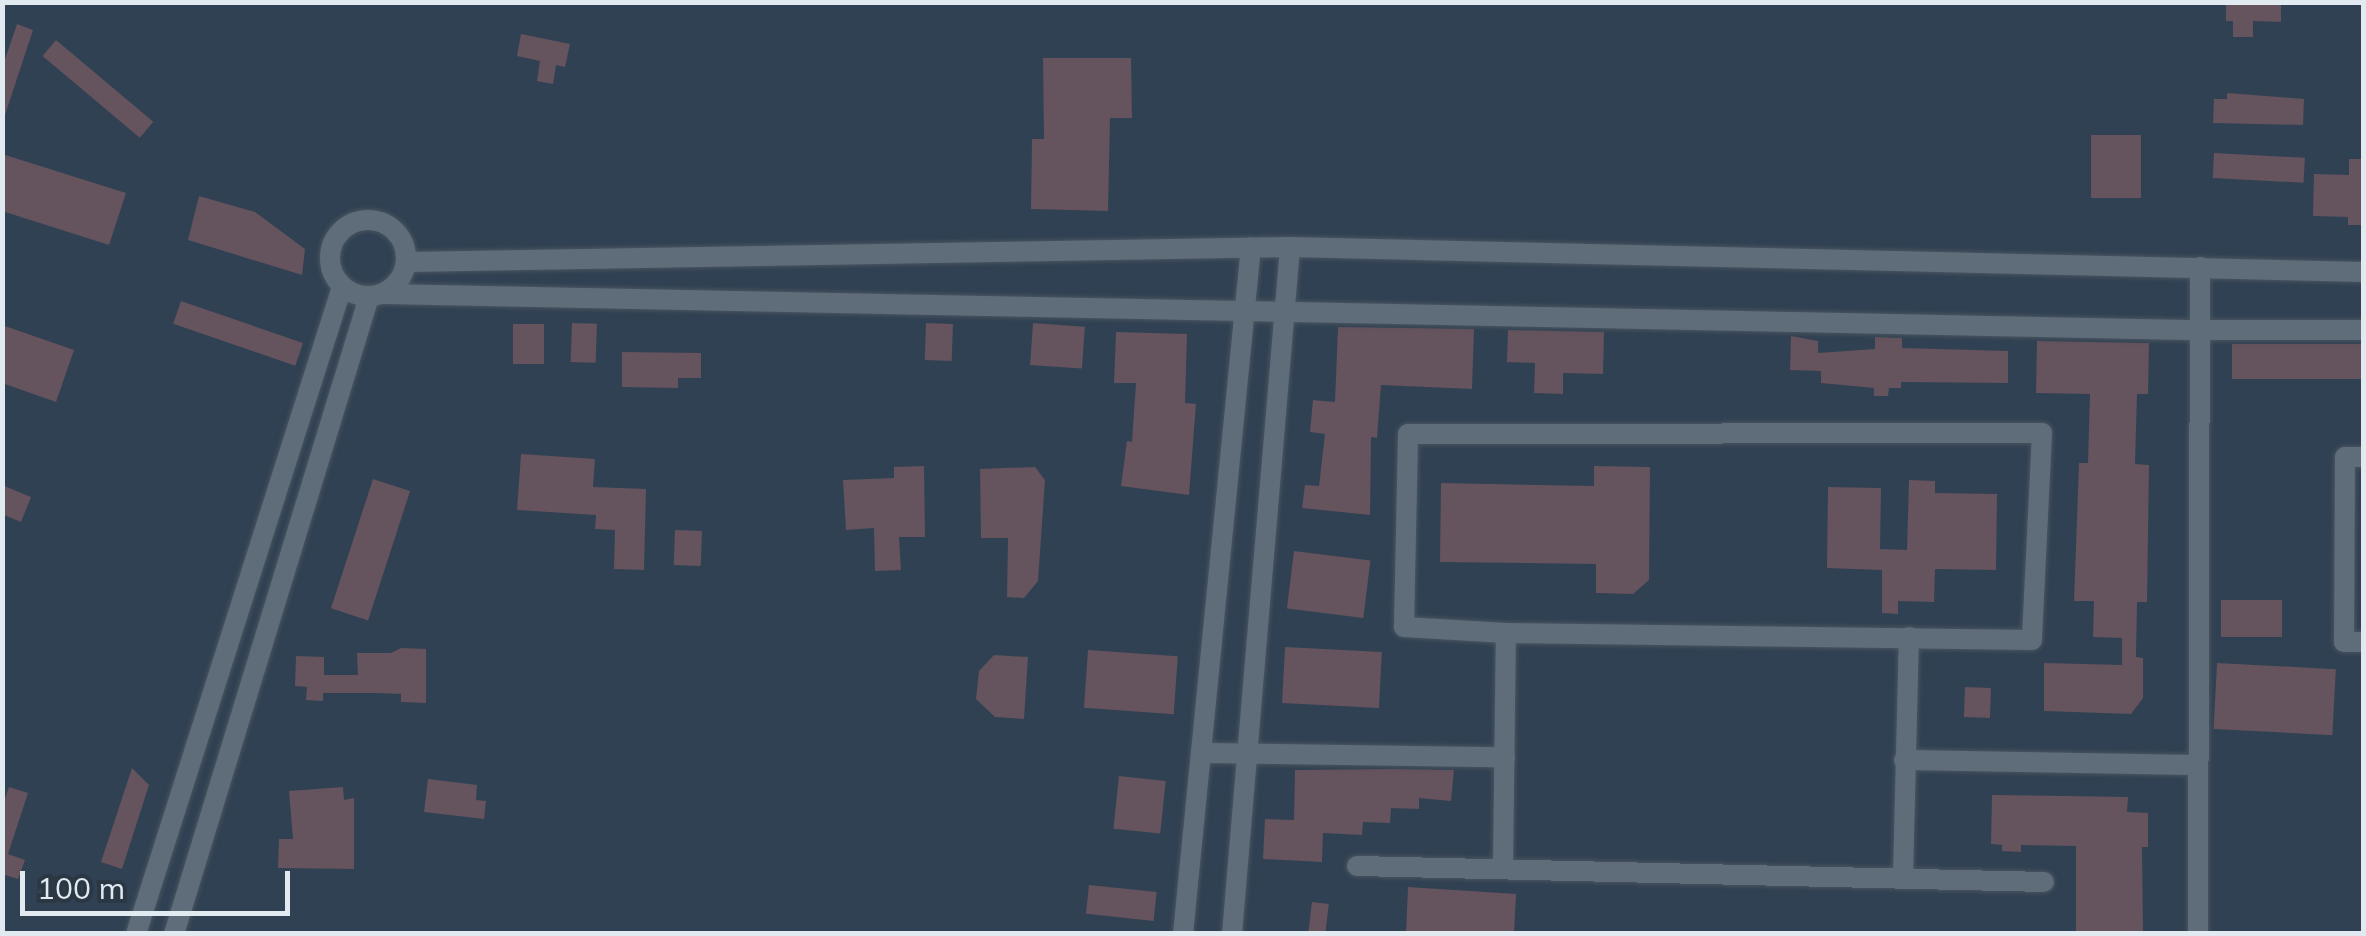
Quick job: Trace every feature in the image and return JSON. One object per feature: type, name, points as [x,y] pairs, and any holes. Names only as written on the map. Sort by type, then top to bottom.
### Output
[{"type":"street","points":[[136,934],[342,287],[330,264],[331,247],[347,226],[359,221],[380,222],[392,228],[406,249],[403,276],[376,295],[174,934]]},
{"type":"street","points":[[1183,934],[1250,247]]},
{"type":"street","points":[[1232,934],[1290,247]]},
{"type":"street","points":[[407,262],[1290,247],[2364,272]]},
{"type":"street","points":[[2198,934],[2200,267]]},
{"type":"street","points":[[342,287],[376,295],[2364,330]]},
{"type":"street","points":[[1408,434],[2042,434],[2032,640],[1506,633],[1404,627],[1408,434]]},
{"type":"street","points":[[2364,457],[2345,457],[2344,642],[2364,642]]},
{"type":"street","points":[[1503,869],[1506,633]]},
{"type":"street","points":[[1903,878],[1909,637]]},
{"type":"street","points":[[1200,753],[1504,757]]},
{"type":"street","points":[[1904,760],[2198,765]]},
{"type":"street","points":[[1357,866],[2044,882]]},
{"type":"shaded area","points":[[3,3],[2363,3],[2363,933],[3,933]]},
{"type":"building","points":[[2226,2],[2281,2],[2281,22],[2253,21],[2253,37],[2233,37],[2233,21],[2226,21]]},
{"type":"building","points":[[17,24],[33,30],[5,115],[2,68]]},
{"type":"building","points":[[521,34],[570,44],[565,67],[556,65],[553,84],[537,81],[540,61],[517,56]]},
{"type":"building","points":[[56,40],[153,122],[140,138],[43,56]]},
{"type":"building","points":[[1043,58],[1131,58],[1132,118],[1110,118],[1108,211],[1031,209],[1032,139],[1044,139]]},
{"type":"building","points":[[2227,93],[2304,99],[2303,125],[2213,123],[2214,99],[2227,99]]},
{"type":"building","points":[[2091,135],[2141,135],[2141,198],[2091,198]]},
{"type":"building","points":[[2214,153],[2305,158],[2304,183],[2213,178]]},
{"type":"building","points":[[2,154],[126,193],[109,245],[2,211]]},
{"type":"building","points":[[2349,159],[2364,159],[2364,225],[2348,225],[2348,217],[2313,216],[2314,174],[2349,175]]},
{"type":"building","points":[[199,196],[255,212],[305,249],[302,275],[188,240]]},
{"type":"building","points":[[181,301],[303,343],[295,366],[173,324]]},
{"type":"building","points":[[572,323],[597,324],[596,363],[571,362]]},
{"type":"building","points":[[926,323],[953,324],[952,361],[925,360]]},
{"type":"building","points":[[1033,323],[1085,327],[1082,369],[1030,365]]},
{"type":"building","points":[[513,324],[544,324],[544,364],[513,364]]},
{"type":"building","points":[[2,325],[74,350],[56,402],[2,383]]},
{"type":"building","points":[[1338,327],[1474,329],[1472,389],[1381,385],[1377,438],[1371,437],[1370,515],[1302,508],[1305,485],[1319,486],[1325,434],[1310,432],[1313,400],[1335,402]]},
{"type":"building","points":[[1508,330],[1604,332],[1603,374],[1563,373],[1563,394],[1534,393],[1535,363],[1507,362]]},
{"type":"building","points":[[1116,332],[1187,334],[1185,403],[1196,404],[1189,495],[1121,486],[1127,441],[1132,442],[1136,383],[1114,383]]},
{"type":"building","points":[[1791,336],[1818,341],[1818,353],[1875,349],[1875,337],[1902,338],[1902,348],[2008,351],[2008,383],[1901,382],[1901,388],[1889,388],[1888,396],[1874,396],[1874,388],[1821,383],[1821,371],[1790,370]]},
{"type":"building","points":[[2037,341],[2149,343],[2148,394],[2137,394],[2135,464],[2149,465],[2147,602],[2137,602],[2136,657],[2143,658],[2143,698],[2131,714],[2044,711],[2044,663],[2122,665],[2122,638],[2093,637],[2094,601],[2074,601],[2079,463],[2088,463],[2090,394],[2036,393]]},
{"type":"building","points":[[2232,344],[2364,344],[2364,379],[2232,379]]},
{"type":"building","points":[[622,352],[701,353],[701,378],[678,378],[678,388],[622,387]]},
{"type":"building","points":[[521,454],[595,459],[593,487],[646,489],[644,570],[614,569],[615,530],[595,529],[596,515],[517,510]]},
{"type":"building","points":[[924,466],[925,537],[899,537],[901,570],[875,571],[874,528],[846,530],[843,480],[894,478],[894,467]]},
{"type":"building","points":[[1594,466],[1650,467],[1649,580],[1633,594],[1596,593],[1596,564],[1440,562],[1441,483],[1594,486]]},
{"type":"building","points":[[1035,467],[1045,480],[1038,581],[1024,598],[1007,597],[1008,538],[981,538],[980,469]]},
{"type":"building","points":[[373,479],[410,491],[368,620],[331,608]]},
{"type":"building","points":[[1909,480],[1935,481],[1935,493],[1997,494],[1996,570],[1935,569],[1934,602],[1898,601],[1898,614],[1882,613],[1882,570],[1827,568],[1828,487],[1881,488],[1880,549],[1907,550]]},
{"type":"building","points":[[2,485],[31,497],[21,522],[2,514]]},
{"type":"building","points":[[675,530],[702,531],[701,566],[674,565]]},
{"type":"building","points":[[1294,551],[1370,560],[1363,618],[1287,609]]},
{"type":"building","points":[[2221,600],[2282,600],[2282,637],[2221,637]]},
{"type":"building","points":[[1285,647],[1382,652],[1379,708],[1282,703]]},
{"type":"building","points":[[401,648],[426,649],[426,703],[401,702],[401,694],[377,693],[323,693],[323,701],[306,700],[307,687],[295,686],[296,656],[324,657],[324,675],[358,675],[357,653],[391,653]]},
{"type":"building","points":[[1088,650],[1178,656],[1174,714],[1084,708]]},
{"type":"building","points":[[994,655],[1028,657],[1024,719],[995,717],[976,699],[979,671]]},
{"type":"building","points":[[2217,663],[2336,669],[2332,735],[2214,729]]},
{"type":"building","points":[[1965,687],[1991,688],[1990,718],[1964,717]]},
{"type":"building","points":[[132,768],[149,785],[122,869],[101,862]]},
{"type":"building","points":[[1295,770],[1454,770],[1451,801],[1419,798],[1419,809],[1391,808],[1390,823],[1363,822],[1362,835],[1323,833],[1322,862],[1263,859],[1265,819],[1294,820]]},
{"type":"building","points":[[1119,776],[1166,781],[1160,834],[1113,829]]},
{"type":"building","points":[[428,779],[477,785],[476,800],[486,801],[484,819],[424,812]]},
{"type":"building","points":[[9,787],[28,793],[8,854],[25,860],[18,879],[2,874],[2,807]]},
{"type":"building","points":[[343,787],[344,800],[354,798],[354,869],[278,868],[279,839],[293,839],[289,791]]},
{"type":"building","points":[[1992,795],[2128,797],[2127,812],[2148,813],[2148,847],[2142,847],[2143,934],[2076,934],[2076,846],[2021,845],[2021,852],[2002,851],[2002,845],[1991,844]]},
{"type":"building","points":[[1089,885],[1157,892],[1154,921],[1086,914]]},
{"type":"building","points":[[1408,887],[1516,894],[1514,934],[1406,934]]},
{"type":"building","points":[[1312,902],[1329,904],[1325,934],[1308,934]]}]
